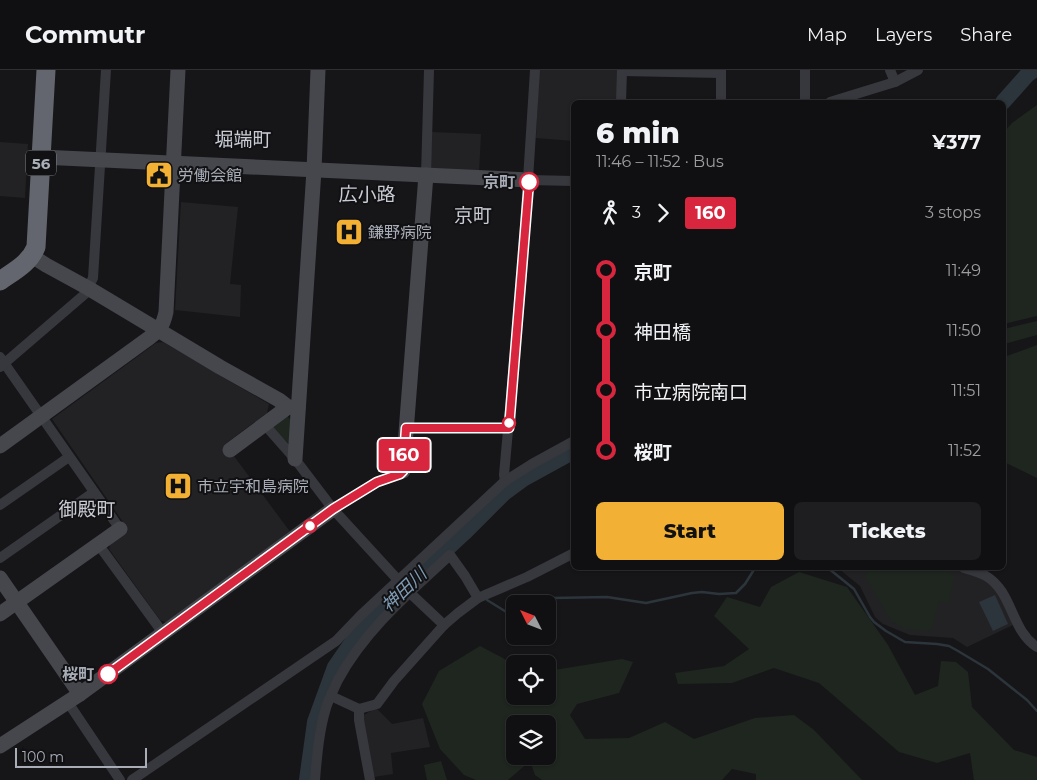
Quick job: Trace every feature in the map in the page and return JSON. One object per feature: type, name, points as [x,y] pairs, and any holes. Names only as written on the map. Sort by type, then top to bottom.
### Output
[{"type":"highway","name":"56","points":[[32,256],[36,247],[46,70]]},
{"type":"highway","points":[[0,281],[27,262],[32,256]]},
{"type":"street","points":[[0,614],[120,529],[1,362],[85,294],[93,278],[106,70]]},
{"type":"street","points":[[0,446],[159,330],[164,323],[178,70]]},
{"type":"street","points":[[295,459],[293,408],[314,170],[318,70]]},
{"type":"street","points":[[0,746],[74,698],[333,509],[371,486],[403,471],[426,174],[429,70]]},
{"type":"street","points":[[505,481],[529,180],[535,70]]},
{"type":"street","points":[[621,100],[622,70],[721,71],[721,100]]},
{"type":"street","points":[[805,70],[805,100]]},
{"type":"street","points":[[890,70],[895,82]]},
{"type":"street","points":[[836,100],[895,82],[918,70]]},
{"type":"street","points":[[41,157],[571,182]]},
{"type":"street","points":[[32,256],[293,408]]},
{"type":"street","points":[[230,450],[293,408]]},
{"type":"street","points":[[265,425],[295,459],[333,509],[444,626]]},
{"type":"street","points":[[406,428],[509,428]]},
{"type":"street","points":[[315,780],[319,738],[330,696],[358,648],[404,586],[505,481],[571,443]]},
{"type":"street","points":[[0,505],[70,457]]},
{"type":"street","points":[[0,558],[94,492]]},
{"type":"street","points":[[98,544],[164,633]]},
{"type":"street","points":[[132,780],[336,641],[360,615],[450,555],[478,598]]},
{"type":"street","points":[[330,696],[359,709],[377,704],[394,681],[458,613],[478,598],[571,555]]},
{"type":"street","points":[[970,570],[985,575],[997,584],[1006,598],[1023,634],[1037,647]]},
{"type":"street","points":[[0,578],[18,602],[120,780]]},
{"type":"street","points":[[359,709],[359,720],[370,780]]},
{"type":"shaded area","points":[[539,70],[619,70],[618,100],[571,100],[571,141],[536,138]]},
{"type":"shaded area","points":[[1037,105],[1037,316],[1006,324],[1006,130],[1012,123]]},
{"type":"shaded area","points":[[432,132],[481,134],[479,173],[430,171]]},
{"type":"shaded area","points":[[0,142],[28,144],[25,198],[0,196]]},
{"type":"shaded area","points":[[181,202],[238,207],[230,284],[241,285],[240,317],[175,310]]},
{"type":"shaded area","points":[[1037,321],[1037,335],[1006,343],[1006,329]]},
{"type":"shaded area","name":"市立宇和島病院","points":[[163,342],[269,404],[267,413],[225,444],[291,533],[166,622],[160,620],[109,549],[111,542],[127,528],[52,419],[156,343]]},
{"type":"shaded area","points":[[1037,345],[1037,478],[1006,463],[1006,356]]},
{"type":"shaded area","points":[[287,416],[291,420],[289,444],[271,426]]},
{"type":"shaded area","points":[[840,570],[958,570],[984,578],[996,587],[1015,624],[967,647],[953,638],[910,635],[883,624],[875,617],[860,586]]},
{"type":"shaded area","points":[[868,570],[944,570],[954,576],[949,603],[939,601],[931,631],[905,629],[891,621],[865,576]]},
{"type":"shaded area","points":[[799,572],[847,587],[888,645],[915,695],[938,686],[941,661],[956,662],[968,672],[972,707],[1014,750],[1037,757],[1037,780],[974,780],[970,753],[937,763],[899,752],[819,683],[774,668],[732,683],[678,684],[675,673],[724,666],[749,649],[714,616],[727,597],[760,607],[771,587]]},
{"type":"shaded area","points":[[995,595],[1008,624],[993,631],[979,602]]},
{"type":"shaded area","points":[[480,646],[506,660],[506,705],[556,705],[556,670],[622,659],[633,662],[619,693],[577,704],[570,715],[585,739],[629,738],[665,722],[694,739],[755,718],[794,715],[814,730],[862,780],[756,780],[756,774],[732,769],[722,780],[542,780],[535,775],[531,765],[556,765],[556,715],[506,715],[506,765],[525,765],[508,780],[476,780],[464,775],[440,749],[422,704],[439,671]]},
{"type":"shaded area","points":[[376,708],[392,724],[423,718],[430,747],[391,753],[393,774],[374,777],[362,716]]},
{"type":"shaded area","points":[[441,761],[447,780],[427,780],[424,765]]},
{"type":"waterway","name":"神田川","points":[[1005,100],[1028,74],[1034,70]]},
{"type":"waterway","name":"神田川","points":[[307,780],[315,722],[335,667],[353,641],[393,599],[504,493],[523,479],[571,453]]},
{"type":"waterway","points":[[556,598],[607,597],[646,603],[692,593],[736,593],[745,584],[754,570]]},
{"type":"waterway","points":[[830,570],[854,589],[870,617],[886,631],[905,642],[949,646],[988,669],[1027,700],[1037,711]]},
{"type":"waterway","points":[[487,600],[506,612]]},
{"type":"bus line","name":"160","points":[[108,674],[333,509],[377,482],[400,474],[403,471],[406,428],[509,428],[529,182]]},
{"type":"place","name":"労働会館","points":[[159,175]]},
{"type":"place","name":"京町","points":[[529,182]]},
{"type":"place","name":"鎌野病院","points":[[349,232]]},
{"type":"place","name":"市立宇和島病院","points":[[178,486]]},
{"type":"place","name":"桜町","points":[[108,674]]},
{"type":"district","name":"堀端町","points":[[243,139]]},
{"type":"district","name":"広小路","points":[[367,194]]},
{"type":"district","name":"京町","points":[[473,215]]},
{"type":"district","name":"御殿町","points":[[87,509]]}]
